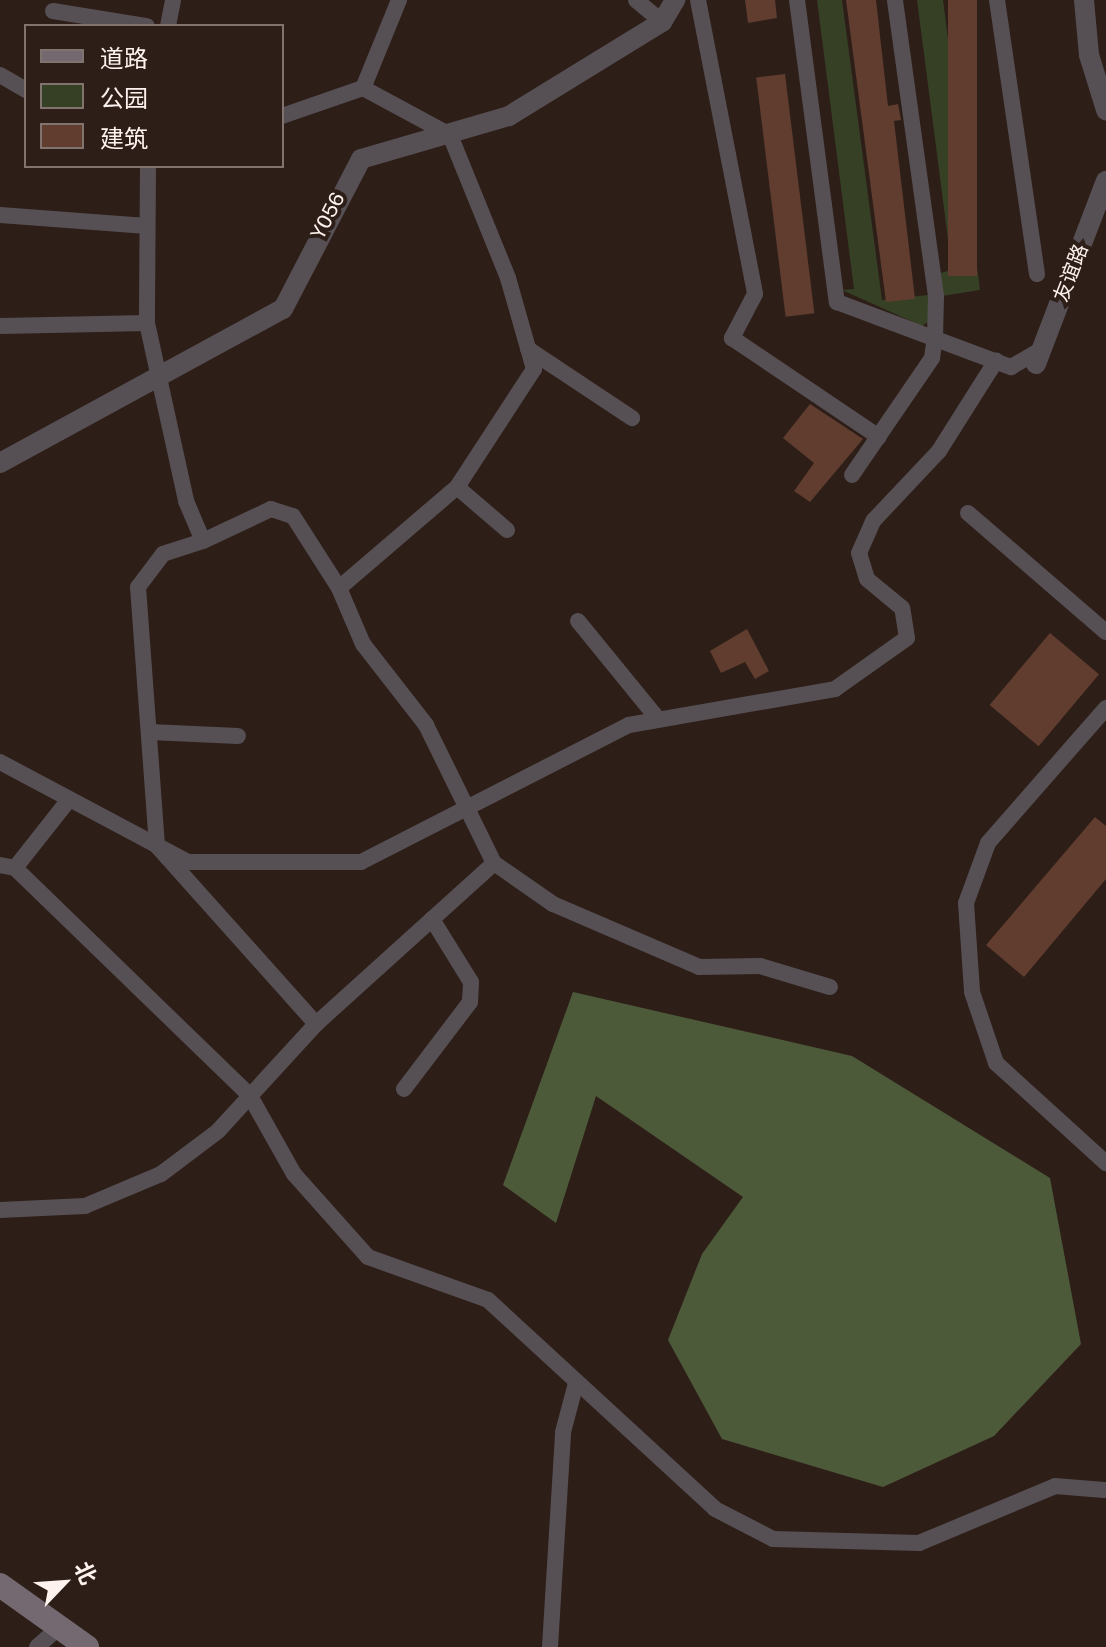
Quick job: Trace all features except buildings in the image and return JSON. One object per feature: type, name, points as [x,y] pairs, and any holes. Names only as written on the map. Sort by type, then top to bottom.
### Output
[{"type":"main road","points":[[0,1585],[87,1647]]},
{"type":"street","points":[[168,24],[173,0]]},
{"type":"street","points":[[363,88],[399,0]]},
{"type":"street","points":[[636,0],[662,22]]},
{"type":"street","name":"Y056","points":[[0,463],[158,381],[283,309],[361,159],[509,116],[662,22],[675,0]]},
{"type":"street","points":[[698,0],[755,294],[732,338],[879,437]]},
{"type":"street","points":[[797,0],[837,302],[1011,367],[1039,357]]},
{"type":"street","points":[[852,475],[932,358],[935,337],[936,296],[895,0]]},
{"type":"street","points":[[997,0],[1037,274]]},
{"type":"street","points":[[1084,0],[1089,55],[1106,110]]},
{"type":"street","points":[[53,11],[134,24]]},
{"type":"street","points":[[284,115],[363,88],[450,135],[534,369],[457,487],[339,588]]},
{"type":"street","points":[[148,168],[147,323],[186,501],[203,541]]},
{"type":"street","name":"友谊路","points":[[1039,357],[1106,181]]},
{"type":"street","points":[[0,215],[147,226]]},
{"type":"street","points":[[0,326],[147,323]]},
{"type":"street","points":[[528,349],[632,418]]},
{"type":"street","points":[[0,762],[68,801],[188,862],[361,862],[471,811],[629,725],[835,689],[898,649],[907,638],[902,608],[867,579],[859,553],[874,520],[939,451],[996,361]]},
{"type":"street","points":[[457,487],[507,530]]},
{"type":"street","points":[[316,1024],[157,846],[138,587],[163,554],[203,541],[271,509],[293,516],[339,588],[363,644],[426,725],[494,863],[553,904],[699,967],[760,966],[830,987]]},
{"type":"street","points":[[968,513],[1106,632]]},
{"type":"street","points":[[578,621],[657,718]]},
{"type":"street","points":[[1106,708],[988,843],[966,903],[972,992],[996,1063],[1106,1163]]},
{"type":"street","points":[[150,732],[238,736]]},
{"type":"street","points":[[68,801],[8,867],[250,1096],[294,1174],[368,1257],[488,1300],[715,1509],[773,1539],[919,1543],[1055,1486],[1105,1490]]},
{"type":"street","points":[[0,1210],[85,1206],[161,1174],[250,1096],[316,1024],[494,863]]},
{"type":"street","points":[[404,1089],[470,1002],[471,982],[432,919]]},
{"type":"street","points":[[550,1647],[563,1432],[576,1383]]},
{"type":"street","points":[[37,1647],[59,1627]]},
{"type":"green space","points":[[817,0],[842,0],[882,300],[928,295],[928,322],[922,326],[842,290],[854,289]]},
{"type":"green space","points":[[917,0],[943,0],[980,290],[942,296],[940,273],[952,270]]},
{"type":"green space","points":[[573,992],[852,1056],[1050,1178],[1081,1344],[994,1436],[883,1487],[722,1439],[668,1340],[702,1254],[743,1197],[596,1096],[556,1223],[503,1185]]}]
